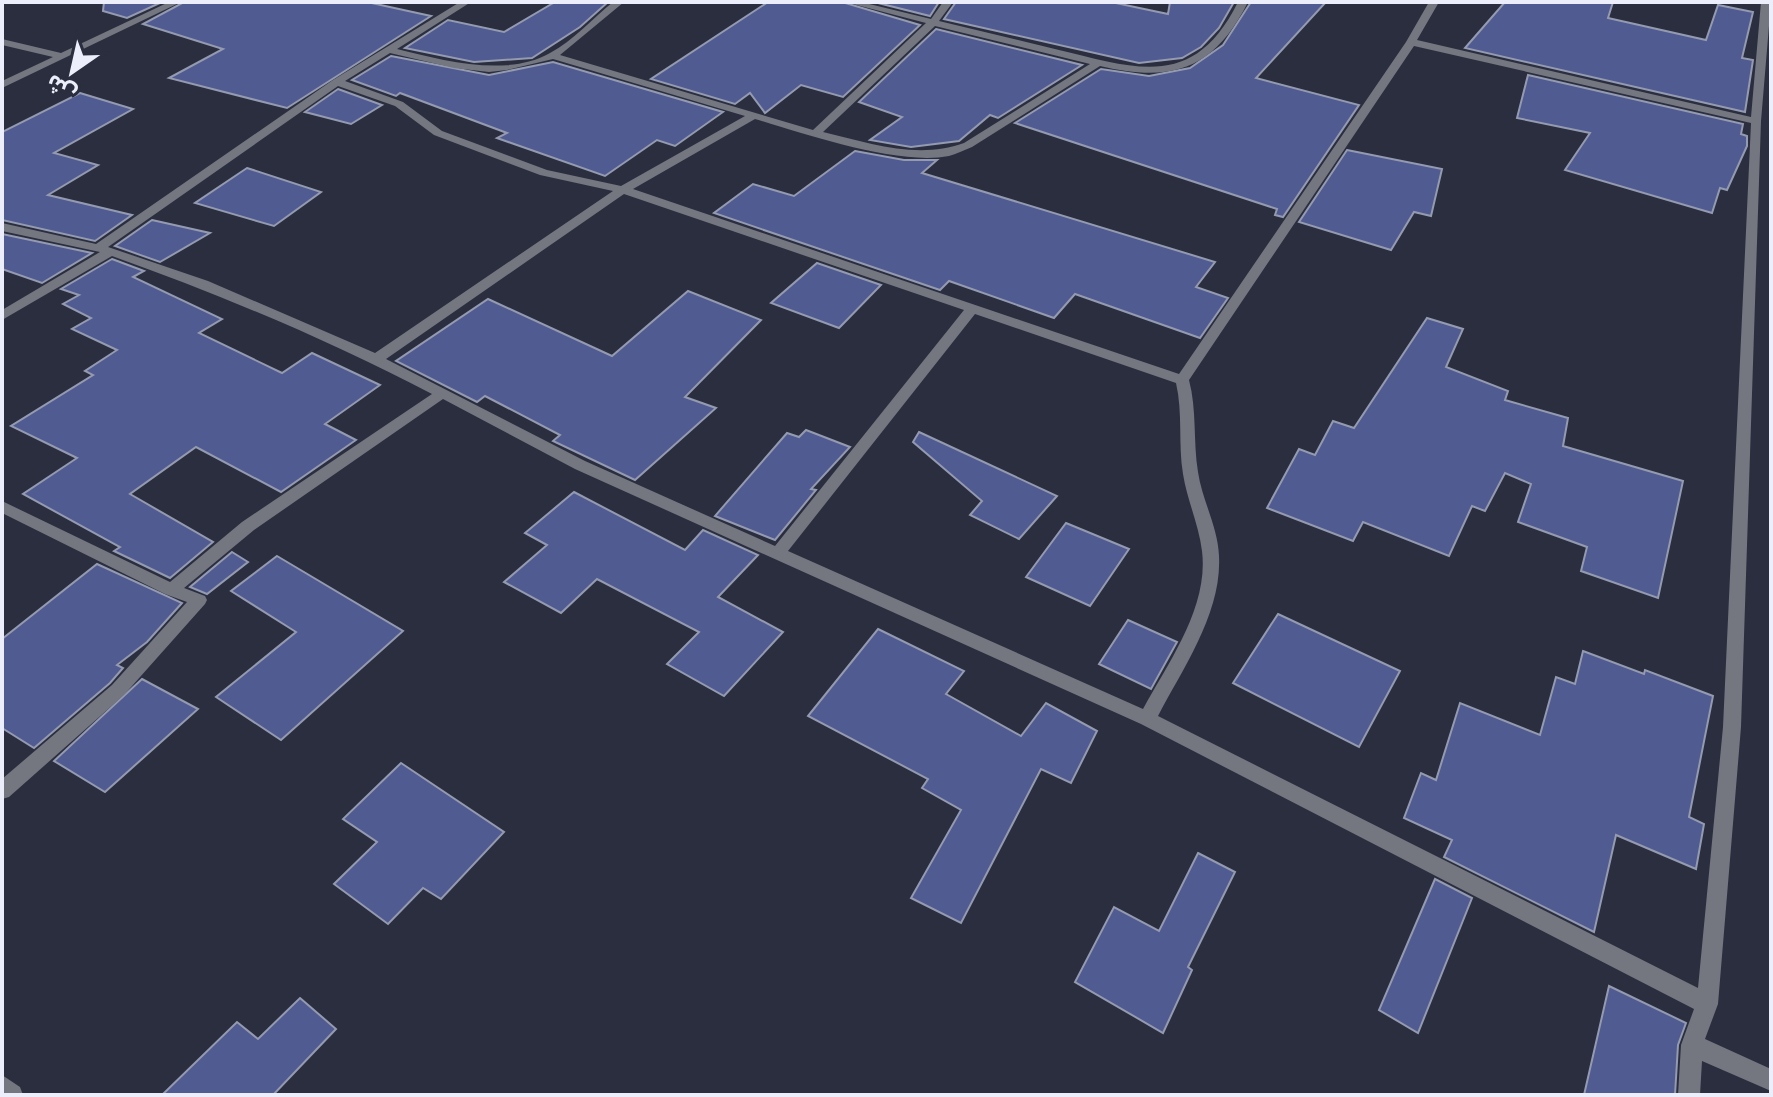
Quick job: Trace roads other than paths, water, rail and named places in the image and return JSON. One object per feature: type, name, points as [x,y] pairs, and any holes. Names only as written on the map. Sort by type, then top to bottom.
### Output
[{"type":"street","points":[[2,85],[176,2]]},
{"type":"street","points":[[2,316],[104,250],[337,82],[466,2]]},
{"type":"street","points":[[390,50],[480,71],[519,67],[553,56],[619,2]]},
{"type":"street","points":[[850,2],[1148,71],[1167,71],[1193,62],[1207,53],[1243,2]]},
{"type":"street","points":[[815,134],[934,21],[948,2]]},
{"type":"street","points":[[1182,380],[1411,42],[1434,2]]},
{"type":"street","points":[[1689,1095],[1692,1045],[1707,1004],[1732,727],[1756,121],[1766,2]]},
{"type":"street","points":[[2,42],[62,56]]},
{"type":"street","points":[[1411,42],[1756,121]]},
{"type":"street","points":[[553,56],[815,134],[904,154],[947,153],[968,145],[1100,62]]},
{"type":"street","points":[[337,82],[399,104],[438,133],[544,173],[623,190],[1182,380]]},
{"type":"street","points":[[376,359],[623,190],[753,116]]},
{"type":"street","points":[[1753,188],[1771,192]]},
{"type":"street","points":[[2,227],[104,250],[203,284],[376,359],[580,465],[1147,719],[1707,1004]]},
{"type":"street","points":[[777,554],[973,308]]},
{"type":"street","points":[[1147,719],[1210,583],[1211,554],[1191,476],[1187,448],[1188,401],[1182,380]]},
{"type":"street","points":[[171,590],[248,526],[441,394]]},
{"type":"street","points":[[2,506],[171,590],[199,600],[118,690],[2,791]]},
{"type":"street","points":[[1692,1045],[1771,1080]]},
{"type":"street","points":[[2,1086],[12,1095]]}]
